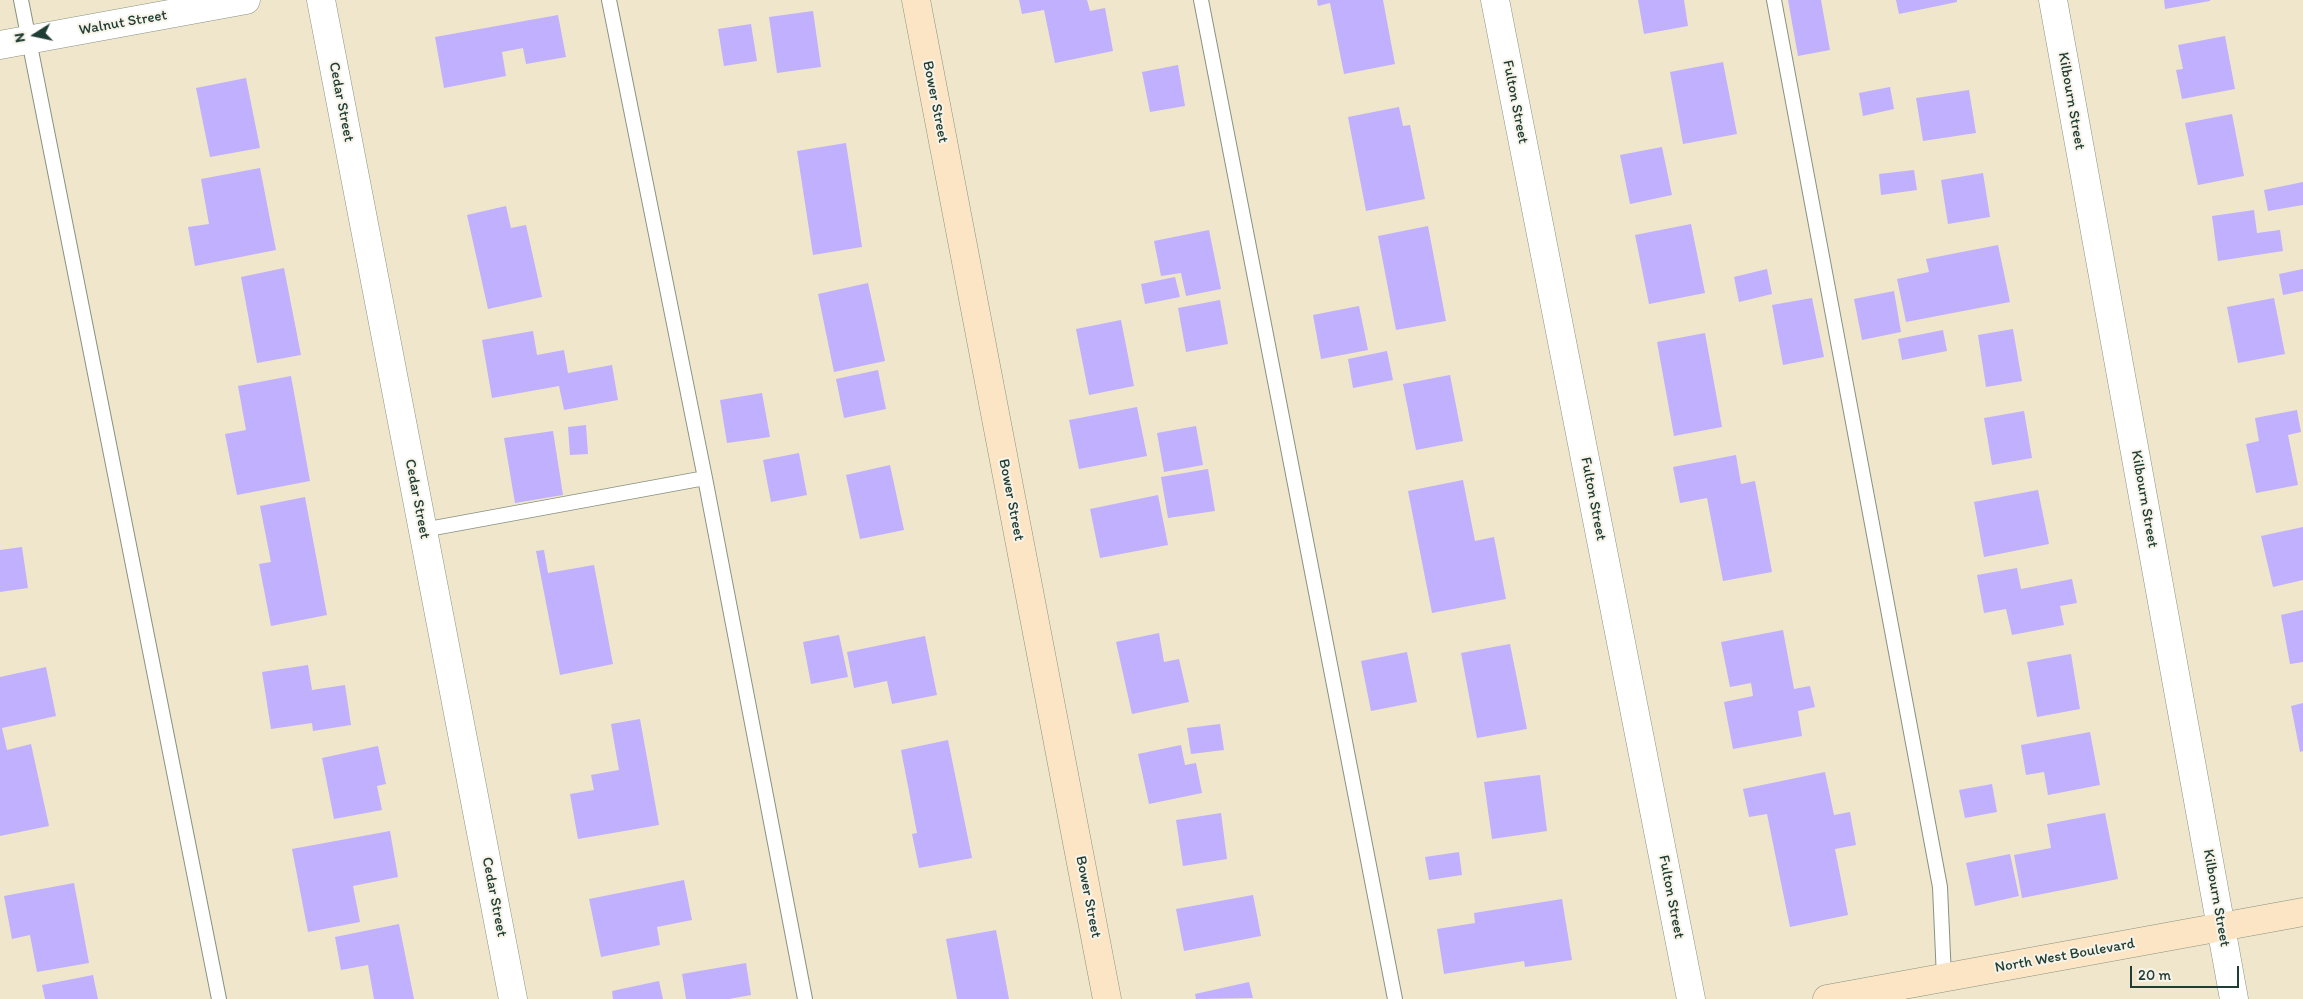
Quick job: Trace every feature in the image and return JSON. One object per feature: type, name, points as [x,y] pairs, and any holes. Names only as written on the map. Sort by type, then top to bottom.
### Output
[{"type":"street","name":"Walnut Street","points":[[0,45],[246,0]]},
{"type":"street","name":"Cedar Street","points":[[321,0],[513,999]]},
{"type":"street","name":"Bower Street","points":[[916,0],[1107,999]]},
{"type":"street","name":"Fulton Street","points":[[1496,0],[1691,999]]},
{"type":"street","name":"Kilbourn Street","points":[[2053,0],[2234,999]]},
{"type":"street","name":"North West Boulevard","points":[[1827,999],[2303,912]]},
{"type":"lane","points":[[21,0],[219,999]]},
{"type":"lane","points":[[609,0],[705,478],[805,999]]},
{"type":"lane","points":[[1201,0],[1395,999]]},
{"type":"lane","points":[[1774,0],[1940,887],[1944,978]]},
{"type":"lane","points":[[423,530],[705,478]]},
{"type":"building","points":[[1019,0],[1087,0],[1090,11],[1105,8],[1113,51],[1055,63],[1044,10],[1022,14]]},
{"type":"building","points":[[1317,0],[1383,0],[1395,64],[1344,74],[1330,3],[1318,6]]},
{"type":"building","points":[[1638,0],[1684,0],[1688,26],[1644,34]]},
{"type":"building","points":[[1788,0],[1821,0],[1830,50],[1798,56]]},
{"type":"building","points":[[1896,0],[1957,0],[1957,2],[1899,14]]},
{"type":"building","points":[[2164,0],[2210,0],[2210,1],[2165,9]]},
{"type":"building","points":[[813,11],[821,67],[777,73],[769,17]]},
{"type":"building","points":[[558,15],[566,57],[526,64],[523,48],[502,52],[506,76],[444,88],[435,37]]},
{"type":"building","points":[[751,24],[757,61],[724,66],[718,29]]},
{"type":"building","points":[[2225,36],[2235,89],[2182,99],[2176,70],[2183,69],[2178,45]]},
{"type":"building","points":[[1723,62],[1737,134],[1683,144],[1670,72]]},
{"type":"building","points":[[1178,65],[1185,106],[1150,112],[1142,72]]},
{"type":"building","points":[[246,78],[260,148],[210,157],[196,88]]},
{"type":"building","points":[[1890,87],[1894,109],[1863,116],[1859,93]]},
{"type":"building","points":[[1969,90],[1976,133],[1923,141],[1916,98]]},
{"type":"building","points":[[1399,107],[1403,126],[1410,125],[1425,199],[1366,211],[1348,117]]},
{"type":"building","points":[[2232,114],[2244,176],[2198,185],[2185,123]]},
{"type":"building","points":[[846,143],[862,247],[813,255],[797,151]]},
{"type":"building","points":[[1662,147],[1672,195],[1630,204],[1620,155]]},
{"type":"building","points":[[260,168],[276,250],[195,266],[188,227],[209,224],[201,179]]},
{"type":"building","points":[[1914,170],[1917,190],[1881,195],[1879,174]]},
{"type":"building","points":[[1983,173],[1990,217],[1948,224],[1941,180]]},
{"type":"building","points":[[2303,182],[2303,205],[2268,211],[2264,190]]},
{"type":"building","points":[[506,206],[511,228],[526,225],[542,297],[488,309],[467,215]]},
{"type":"building","points":[[2254,210],[2257,233],[2280,230],[2283,251],[2218,261],[2212,216]]},
{"type":"building","points":[[1691,224],[1705,293],[1649,304],[1635,235]]},
{"type":"building","points":[[1428,226],[1446,321],[1396,330],[1378,236]]},
{"type":"building","points":[[1209,230],[1221,289],[1186,296],[1181,273],[1161,276],[1154,241]]},
{"type":"building","points":[[1998,245],[2010,302],[1906,322],[1897,279],[1929,272],[1926,259]]},
{"type":"building","points":[[284,268],[301,355],[257,363],[241,277]]},
{"type":"building","points":[[1767,269],[1772,294],[1739,302],[1734,277]]},
{"type":"building","points":[[2303,269],[2303,291],[2283,295],[2279,274]]},
{"type":"building","points":[[1175,277],[1180,297],[1145,304],[1141,284]]},
{"type":"building","points":[[868,283],[885,361],[834,372],[818,294]]},
{"type":"building","points":[[1894,291],[1901,332],[1862,340],[1854,299]]},
{"type":"building","points":[[1812,298],[1824,357],[1783,365],[1772,305]]},
{"type":"building","points":[[2274,298],[2285,354],[2238,363],[2227,307]]},
{"type":"building","points":[[1220,300],[1228,344],[1186,352],[1178,308]]},
{"type":"building","points":[[1359,306],[1368,350],[1321,359],[1313,315]]},
{"type":"building","points":[[1121,320],[1134,386],[1089,395],[1076,329]]},
{"type":"building","points":[[2013,329],[2022,381],[1986,387],[1978,335]]},
{"type":"building","points":[[1943,330],[1947,351],[1902,360],[1898,339]]},
{"type":"building","points":[[533,331],[537,355],[564,350],[568,373],[612,365],[618,400],[564,410],[559,386],[492,398],[482,340]]},
{"type":"building","points":[[1705,333],[1722,427],[1674,436],[1657,342]]},
{"type":"building","points":[[1387,351],[1393,380],[1353,388],[1348,359]]},
{"type":"building","points":[[878,370],[886,409],[844,418],[836,379]]},
{"type":"building","points":[[1450,375],[1463,441],[1416,450],[1403,384]]},
{"type":"building","points":[[291,376],[310,481],[237,495],[225,434],[246,430],[238,386]]},
{"type":"building","points":[[762,393],[770,437],[727,443],[720,400]]},
{"type":"building","points":[[1137,407],[1147,456],[1079,469],[1069,420]]},
{"type":"building","points":[[2297,410],[2301,432],[2288,435],[2298,485],[2256,493],[2246,444],[2259,441],[2255,418]]},
{"type":"building","points":[[2024,411],[2032,458],[1992,465],[1984,418]]},
{"type":"building","points":[[586,425],[588,454],[570,455],[568,427]]},
{"type":"building","points":[[1196,426],[1203,465],[1164,472],[1157,433]]},
{"type":"building","points":[[553,431],[563,495],[515,503],[504,438]]},
{"type":"building","points":[[799,453],[807,495],[771,502],[763,460]]},
{"type":"building","points":[[1736,455],[1741,484],[1755,481],[1772,572],[1723,581],[1707,498],[1680,503],[1673,467]]},
{"type":"building","points":[[890,465],[904,530],[860,539],[846,475]]},
{"type":"building","points":[[1208,469],[1215,511],[1168,518],[1161,477]]},
{"type":"building","points":[[1463,480],[1475,541],[1494,537],[1506,599],[1432,613],[1408,491]]},
{"type":"building","points":[[2038,490],[2049,544],[1984,557],[1974,502]]},
{"type":"building","points":[[1158,495],[1168,545],[1100,558],[1090,509]]},
{"type":"building","points":[[305,497],[327,615],[271,626],[259,564],[271,562],[260,506]]},
{"type":"building","points":[[2303,527],[2303,580],[2273,587],[2261,536]]},
{"type":"building","points":[[22,547],[28,588],[0,592],[0,550]]},
{"type":"building","points":[[544,550],[548,573],[594,565],[613,664],[560,675],[536,551]]},
{"type":"building","points":[[2017,568],[2021,589],[2072,579],[2077,603],[2060,606],[2064,625],[2012,635],[2006,609],[1984,613],[1977,575]]},
{"type":"building","points":[[2303,610],[2303,662],[2290,664],[2281,615]]},
{"type":"building","points":[[1783,630],[1794,689],[1810,686],[1815,707],[1798,711],[1802,736],[1733,749],[1724,702],[1753,696],[1751,683],[1730,687],[1721,642]]},
{"type":"building","points":[[1159,633],[1164,662],[1179,659],[1189,702],[1132,714],[1116,642]]},
{"type":"building","points":[[839,635],[848,677],[811,684],[803,642]]},
{"type":"building","points":[[925,636],[937,695],[892,704],[887,681],[854,688],[847,652]]},
{"type":"building","points":[[1510,644],[1527,729],[1477,738],[1461,653]]},
{"type":"building","points":[[1407,652],[1417,702],[1371,711],[1361,661]]},
{"type":"building","points":[[2071,654],[2080,709],[2037,717],[2027,662]]},
{"type":"building","points":[[308,665],[312,690],[345,685],[351,725],[313,731],[312,723],[271,729],[262,672]]},
{"type":"building","points":[[46,667],[56,716],[2,728],[7,750],[31,744],[49,826],[0,836],[0,677]]},
{"type":"building","points":[[2303,703],[2303,751],[2300,752],[2291,706]]},
{"type":"building","points":[[640,719],[659,825],[578,839],[570,794],[594,790],[591,775],[619,770],[611,724]]},
{"type":"building","points":[[1220,724],[1224,750],[1191,754],[1187,728]]},
{"type":"building","points":[[2090,732],[2100,785],[2048,795],[2044,772],[2026,775],[2021,745]]},
{"type":"building","points":[[948,740],[972,858],[919,868],[912,834],[917,833],[901,750]]},
{"type":"building","points":[[1181,745],[1185,765],[1196,763],[1202,793],[1149,804],[1138,754]]},
{"type":"building","points":[[378,746],[386,784],[377,786],[382,810],[334,819],[322,758]]},
{"type":"building","points":[[1825,772],[1834,815],[1850,812],[1856,845],[1835,849],[1848,915],[1790,927],[1767,814],[1749,817],[1743,789]]},
{"type":"building","points":[[1540,775],[1547,831],[1492,839],[1484,782]]},
{"type":"building","points":[[1992,784],[1997,812],[1965,818],[1959,790]]},
{"type":"building","points":[[1221,813],[1227,859],[1183,866],[1176,820]]},
{"type":"building","points":[[2105,813],[2118,879],[2022,898],[2014,855],[2051,848],[2047,824]]},
{"type":"building","points":[[390,831],[398,877],[353,886],[360,922],[308,932],[292,849]]},
{"type":"building","points":[[1459,852],[1462,875],[1429,880],[1425,857]]},
{"type":"building","points":[[2010,854],[2019,896],[1975,906],[1966,863]]},
{"type":"building","points":[[684,880],[692,920],[657,927],[660,945],[601,957],[589,899]]},
{"type":"building","points":[[74,883],[89,963],[37,972],[30,935],[12,939],[4,896]]},
{"type":"building","points":[[1253,895],[1261,936],[1184,951],[1176,909]]},
{"type":"building","points":[[1562,899],[1572,960],[1525,967],[1524,961],[1444,974],[1437,929],[1475,923],[1474,913]]},
{"type":"building","points":[[399,924],[414,999],[374,999],[368,965],[341,970],[335,937]]},
{"type":"building","points":[[996,930],[1009,999],[957,999],[946,939]]},
{"type":"building","points":[[746,963],[751,995],[729,999],[686,999],[682,974]]},
{"type":"building","points":[[93,975],[98,999],[45,999],[42,985]]},
{"type":"building","points":[[659,981],[663,999],[613,999],[612,991]]},
{"type":"building","points":[[1249,982],[1253,998],[1196,999],[1195,994]]}]
